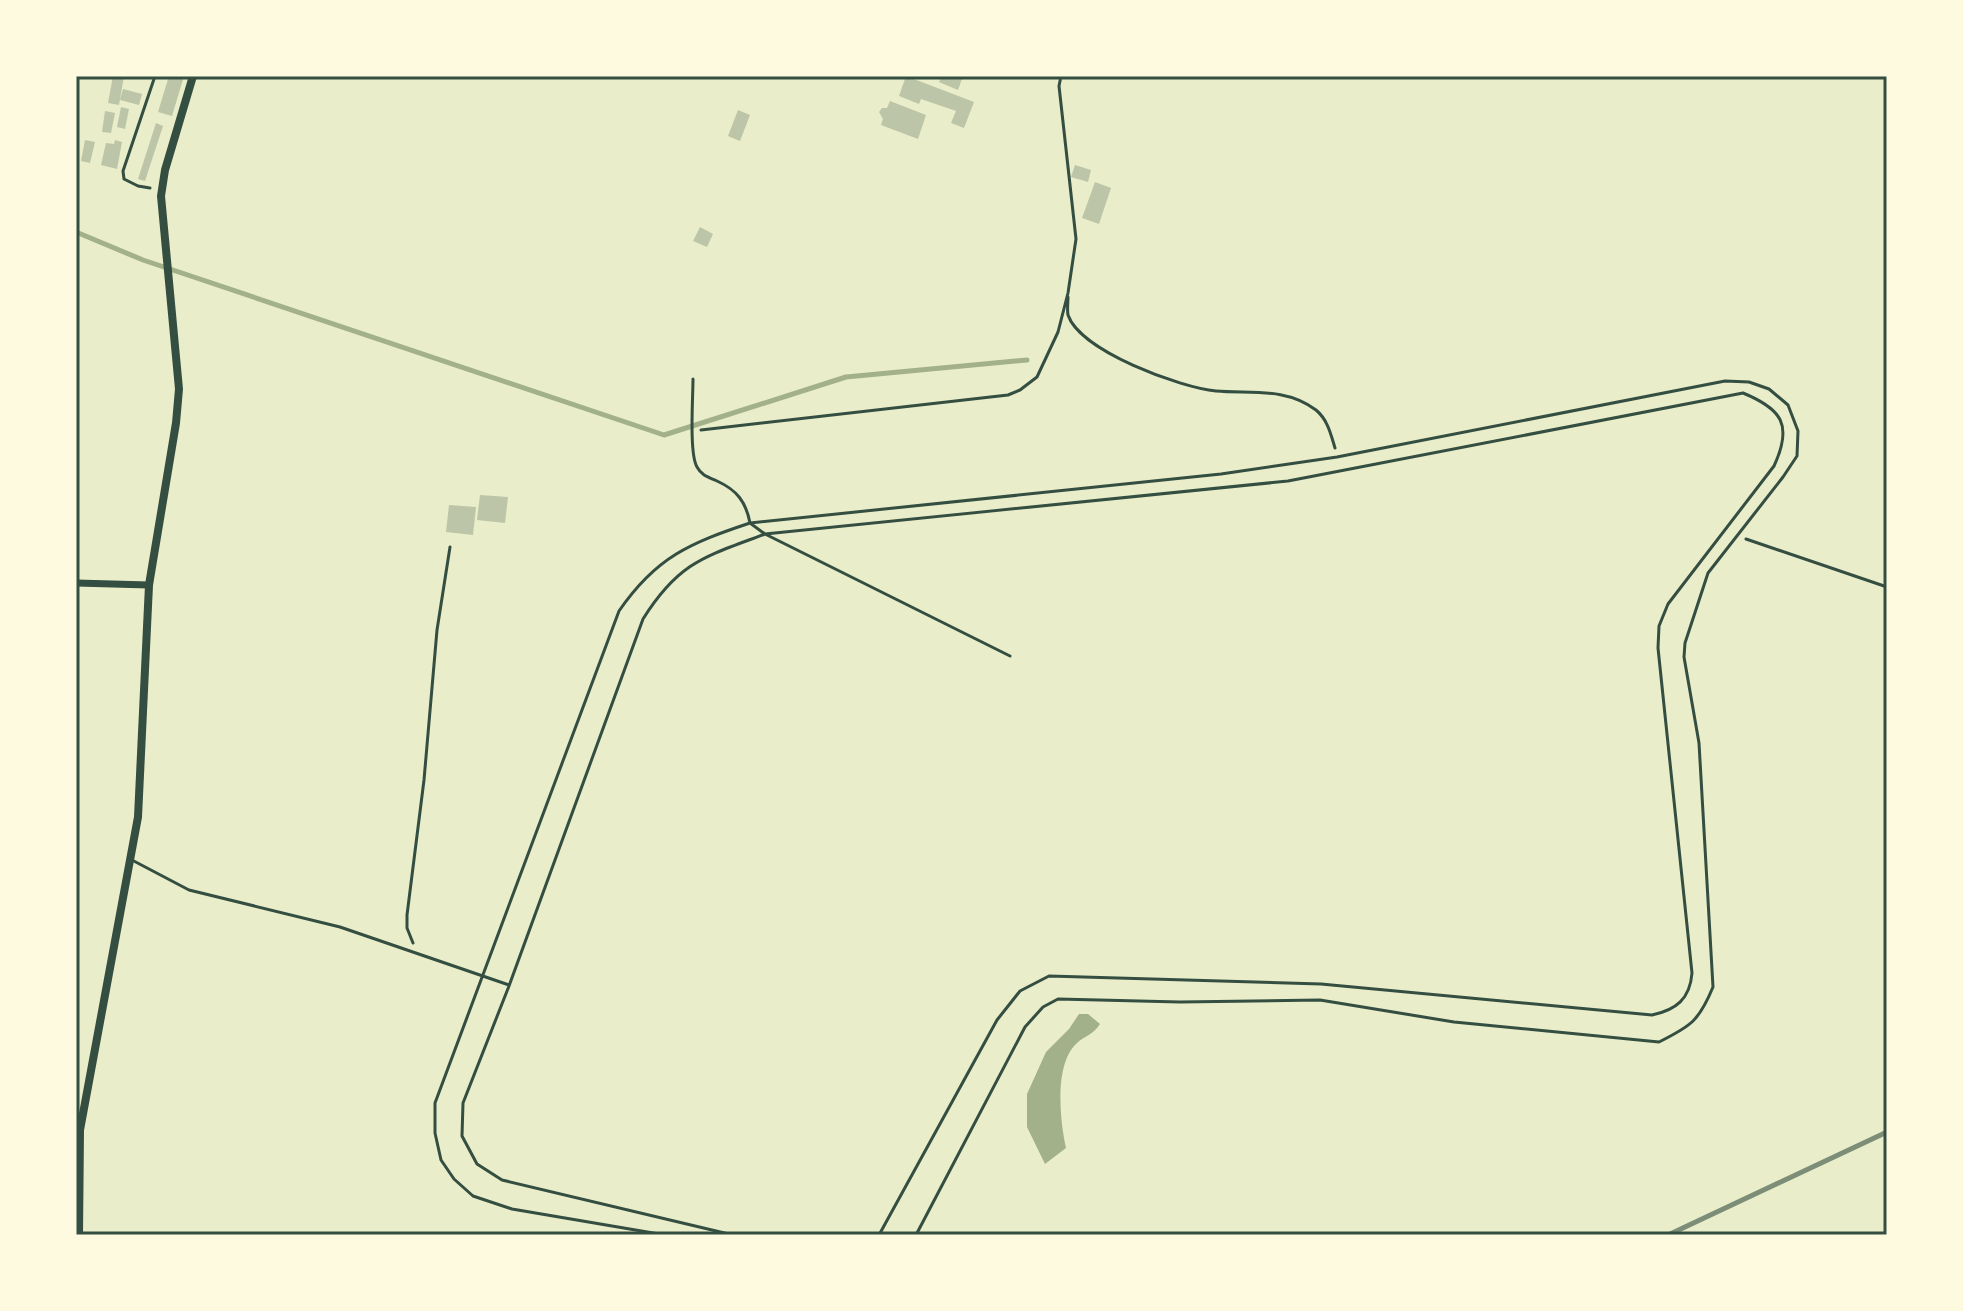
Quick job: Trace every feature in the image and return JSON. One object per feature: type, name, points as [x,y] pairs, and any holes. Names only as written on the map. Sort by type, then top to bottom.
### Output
[{"type":"street","points":[[79,1235],[80,1130],[138,817],[149,585],[179,389],[162,223],[162,186],[193,76]]},
{"type":"street","points":[[76,583],[149,585]]},
{"type":"lane","points":[[693,379],[694,462],[698,470],[741,497],[750,523],[765,534],[1010,656]]},
{"type":"lane","points":[[665,1235],[493,1204],[473,1196],[454,1179],[441,1160],[435,1133],[435,1103],[619,611],[635,588],[678,550],[750,523],[1221,474],[1337,457],[1725,381],[1749,382],[1769,389],[1788,405],[1798,431],[1797,456],[1708,573],[1685,643],[1684,657],[1699,743],[1713,987],[1703,1011],[1687,1027],[1659,1042],[1454,1022],[1320,1000],[1180,1002],[1058,999],[1043,1007],[1025,1027],[916,1235]]},
{"type":"lane","points":[[733,1235],[502,1180],[477,1164],[462,1136],[463,1103],[643,619],[661,590],[686,567],[708,555],[765,534],[1288,481],[1743,393],[1770,404],[1782,425],[1784,445],[1774,466],[1668,604],[1659,626],[1658,648],[1692,973],[1691,987],[1683,1001],[1669,1012],[1652,1015],[1321,984],[1049,976],[1020,991],[997,1020],[879,1235]]},
{"type":"lane","points":[[130,859],[189,890],[340,927],[509,986]]},
{"type":"path","points":[[155,76],[123,171],[124,179],[138,186],[162,186]]},
{"type":"path","points":[[693,431],[1008,395],[1037,377],[1058,332],[1068,293],[1076,239],[1059,86],[1061,76]]},
{"type":"path","points":[[1068,293],[1068,315],[1078,331],[1094,346],[1116,358],[1213,391],[1269,391],[1287,396],[1316,410],[1327,423],[1337,457]]},
{"type":"path","points":[[1737,536],[1887,587]]},
{"type":"path","points":[[423,955],[412,942],[407,915],[424,780],[437,630],[450,547]]},
{"type":"shaded area","points":[[1079,1014],[1088,1014],[1100,1024],[1076,1044],[1064,1065],[1060,1094],[1066,1148],[1045,1164],[1027,1127],[1027,1094],[1046,1052]]},
{"type":"building","points":[[113,76],[124,76],[119,105],[108,103]]},
{"type":"building","points":[[169,76],[184,76],[172,116],[158,112]]},
{"type":"building","points":[[906,76],[974,102],[964,128],[951,123],[956,111],[921,99],[919,104],[899,96]]},
{"type":"building","points":[[942,76],[963,76],[958,90],[939,82]]},
{"type":"building","points":[[123,89],[142,94],[139,105],[120,100]]},
{"type":"building","points":[[890,101],[926,115],[918,139],[881,125],[883,119],[879,112],[887,108]]},
{"type":"building","points":[[121,107],[129,109],[125,129],[117,127]]},
{"type":"building","points":[[738,110],[750,115],[740,141],[728,136]]},
{"type":"building","points":[[105,111],[115,113],[111,133],[102,132]]},
{"type":"building","points":[[156,123],[163,126],[145,181],[138,179]]},
{"type":"building","points":[[85,140],[95,142],[90,163],[81,161]]},
{"type":"building","points":[[115,140],[122,142],[117,169],[101,165],[106,143],[114,144]]},
{"type":"building","points":[[1075,165],[1091,170],[1088,182],[1071,177]]},
{"type":"building","points":[[1095,182],[1111,188],[1099,224],[1082,218]]},
{"type":"building","points":[[700,227],[713,234],[707,247],[693,241]]},
{"type":"building","points":[[480,495],[508,497],[505,523],[477,520]]},
{"type":"building","points":[[449,505],[476,507],[473,535],[446,532]]},
{"type":"waterway","points":[[76,232],[143,260],[664,435],[846,377],[1027,360]]},
{"type":"railway","points":[[1668,1235],[1887,1132]]}]
